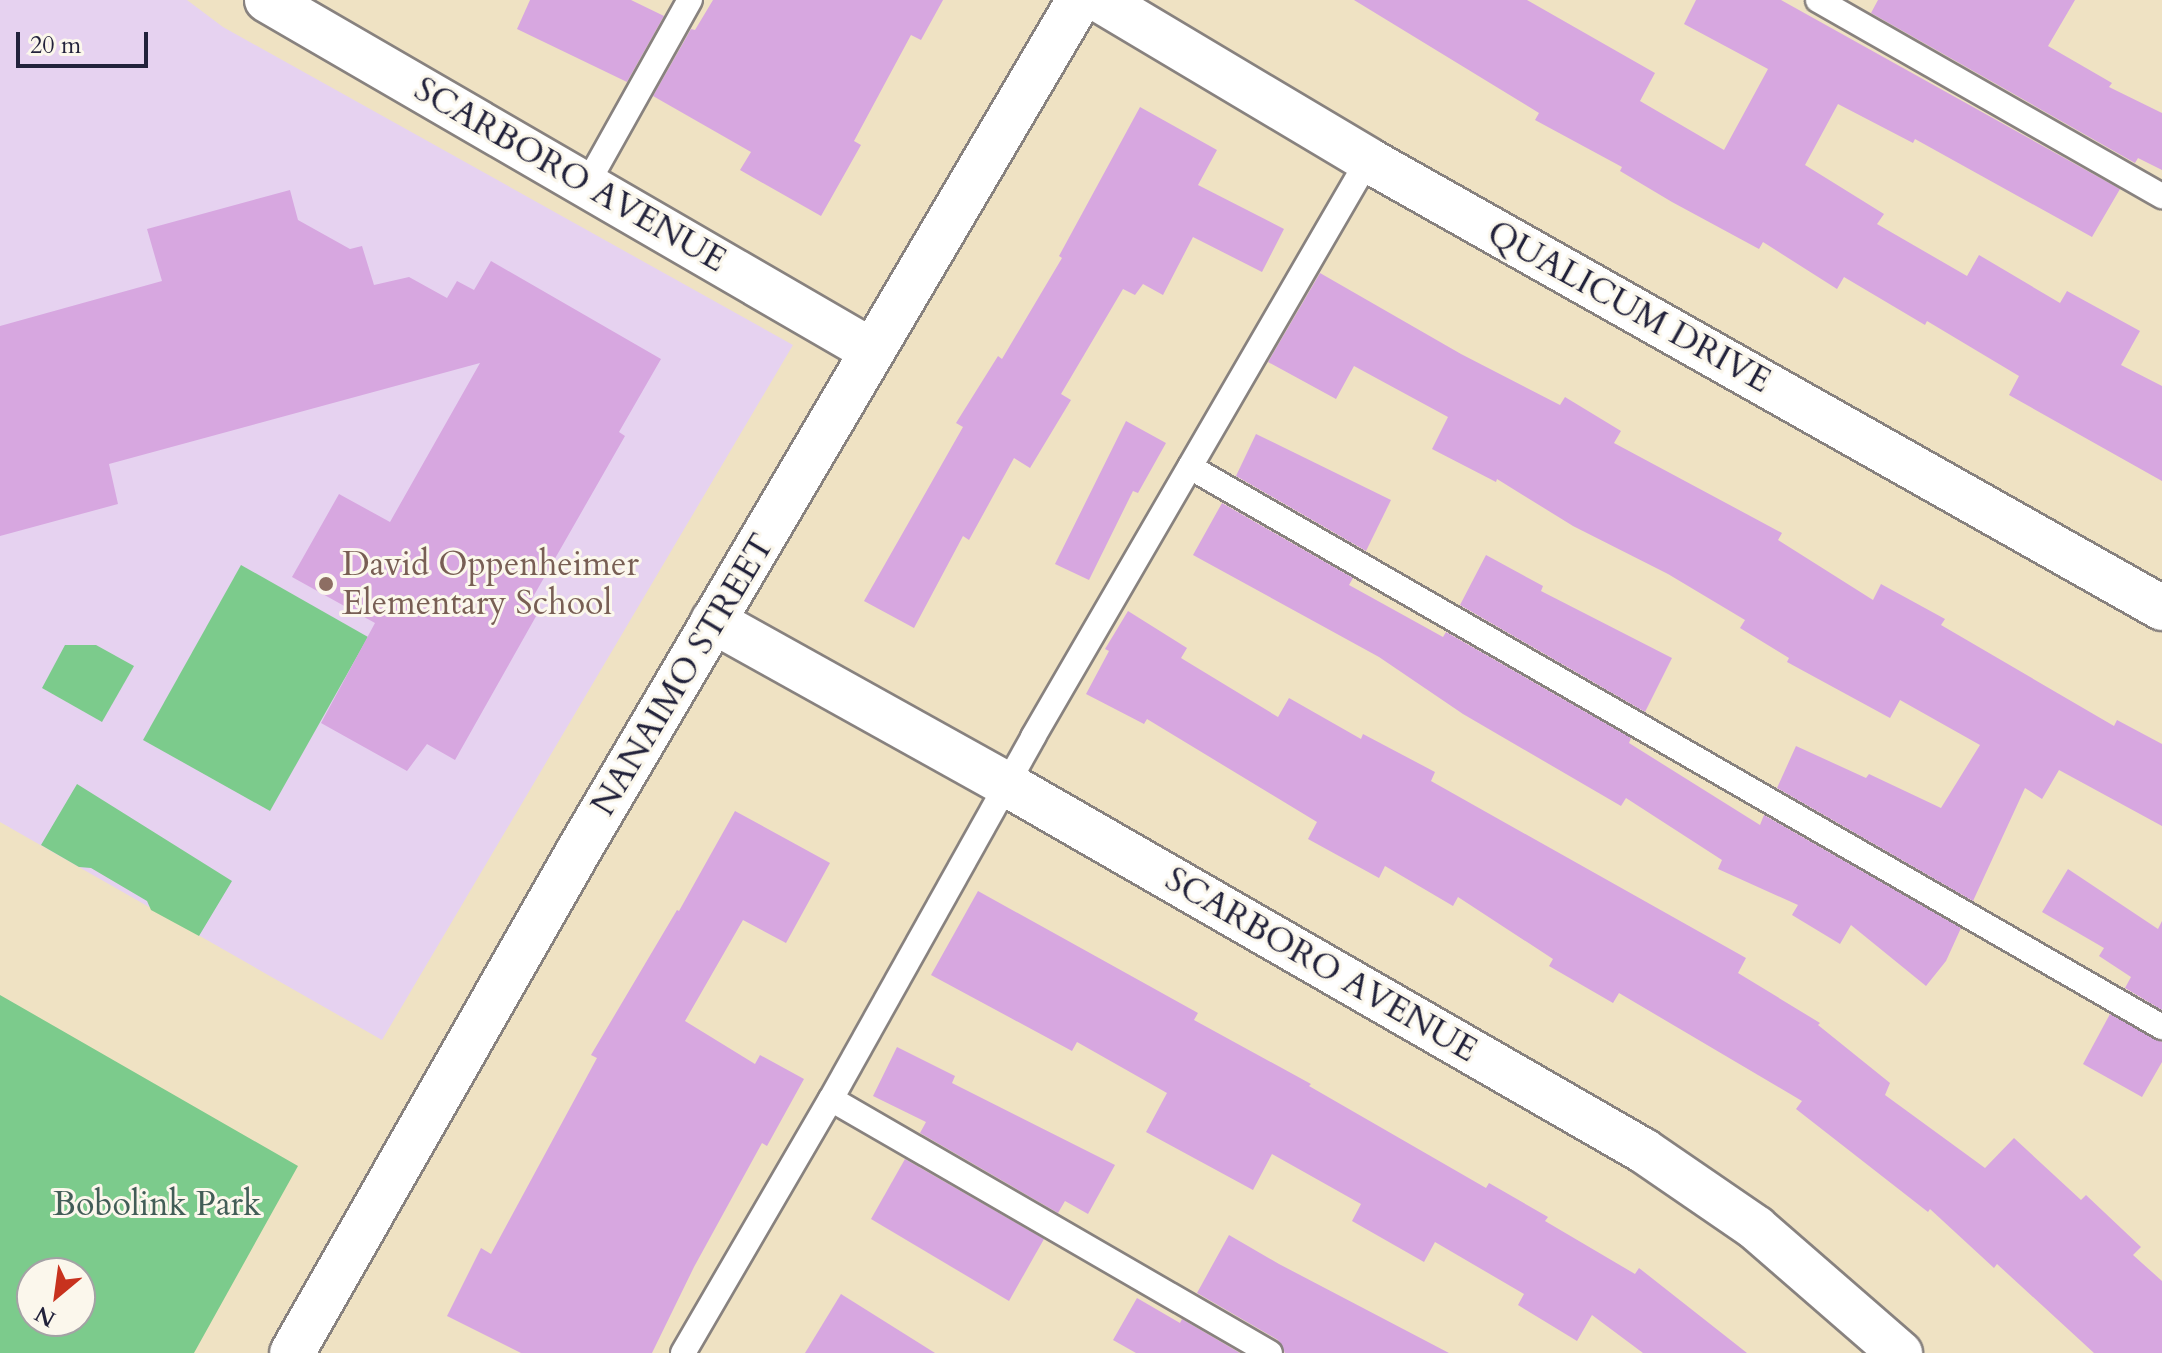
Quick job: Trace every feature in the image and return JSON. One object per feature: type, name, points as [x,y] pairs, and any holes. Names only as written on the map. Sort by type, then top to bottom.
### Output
[{"type":"street","name":"SCARBORO AVENUE","points":[[267,0],[872,351]]},
{"type":"street","name":"NANAIMO STREET","points":[[309,1347],[713,621],[1079,0]]},
{"type":"street","name":"QUALICUM DRIVE","points":[[1100,0],[1368,160],[2162,608]]},
{"type":"street","name":"SCARBORO AVENUE","points":[[713,621],[1008,785],[1644,1151],[1756,1228],[1900,1353]]},
{"type":"lane","points":[[587,184],[690,0]]},
{"type":"lane","points":[[1818,0],[2162,196]]},
{"type":"lane","points":[[683,1353],[1368,160]]},
{"type":"lane","points":[[1190,467],[2162,1027]]},
{"type":"lane","points":[[831,1099],[1270,1353]]},
{"type":"shaded area","name":"David Oppenheimer Elementary School","points":[[0,0],[187,0],[223,27],[793,345],[382,1040],[0,822]]},
{"type":"green space","points":[[241,565],[368,637],[270,811],[143,740]]},
{"type":"green space","points":[[65,645],[96,645],[134,666],[102,722],[42,688]]},
{"type":"green space","points":[[77,784],[232,881],[199,936],[151,910],[147,901],[91,868],[79,867],[41,845]]},
{"type":"green space","name":"Bobolink Park","points":[[0,995],[298,1166],[194,1353],[0,1353]]},
{"type":"building","points":[[530,0],[631,0],[664,16],[627,82],[517,29]]},
{"type":"building","points":[[713,0],[943,0],[921,40],[911,35],[854,141],[861,145],[821,216],[740,170],[751,152],[653,96],[691,29],[695,30]]},
{"type":"building","points":[[1354,0],[1527,0],[1655,73],[1640,101],[1724,150],[1768,69],[1684,24],[1696,0],[1781,0],[2120,189],[2092,237],[1915,139],[1913,143],[1838,104],[1805,165],[1884,214],[1877,224],[1967,276],[1979,255],[2060,303],[2067,291],[2140,331],[2121,365],[2162,386],[2162,481],[2009,395],[2019,376],[1927,321],[1925,325],[1844,277],[1837,289],[1763,242],[1759,249],[1672,202],[1620,171],[1622,167],[1535,120],[1539,113]]},
{"type":"building","points":[[1878,0],[2075,0],[2048,46],[2112,83],[2109,87],[2162,113],[2162,170],[2138,158],[2135,163],[1871,13]]},
{"type":"building","points":[[1140,107],[1217,150],[1198,185],[1284,229],[1262,272],[1193,237],[1163,295],[1143,284],[1135,295],[1123,289],[1061,394],[1071,400],[1030,468],[1014,458],[969,540],[963,536],[914,628],[864,601],[963,427],[956,423],[998,356],[1002,359],[1062,258],[1059,256]]},
{"type":"building","points":[[290,190],[298,220],[350,249],[362,246],[374,285],[409,277],[447,298],[457,281],[474,290],[491,261],[661,359],[619,432],[625,436],[529,604],[539,611],[455,760],[427,744],[407,771],[321,723],[375,623],[292,577],[339,494],[390,522],[480,363],[109,464],[118,504],[0,536],[0,326],[162,281],[147,229]]},
{"type":"building","points":[[1320,273],[1461,354],[1560,405],[1565,397],[1621,431],[1614,443],[1782,533],[1778,540],[1873,600],[1881,584],[1945,619],[1941,625],[2114,726],[2117,720],[2162,744],[2162,826],[2059,770],[2042,799],[2025,788],[1973,901],[1777,788],[1796,746],[1866,778],[1869,774],[1941,808],[1980,745],[1900,700],[1890,718],[1787,662],[1789,658],[1740,628],[1745,620],[1668,574],[1573,526],[1497,479],[1496,482],[1432,449],[1448,417],[1354,366],[1336,399],[1268,362]]},
{"type":"building","points":[[1126,421],[1166,443],[1138,493],[1133,491],[1089,580],[1055,564]]},
{"type":"building","points":[[1256,434],[1391,500],[1366,551],[1236,476]]},
{"type":"building","points":[[1222,503],[1353,578],[1349,585],[1443,637],[1446,632],[1631,738],[1629,743],[1760,825],[1764,815],[1961,928],[1946,961],[1926,986],[1851,925],[1840,944],[1792,915],[1798,905],[1718,869],[1722,860],[1626,798],[1621,806],[1463,714],[1379,657],[1193,555]]},
{"type":"building","points":[[1486,555],[1543,586],[1541,591],[1672,658],[1645,712],[1460,605]]},
{"type":"building","points":[[1128,611],[1187,648],[1181,658],[1278,717],[1289,698],[1361,739],[1363,734],[1435,772],[1431,781],[1746,958],[1738,973],[1820,1023],[1818,1025],[1890,1083],[1885,1095],[1985,1168],[2014,1138],[2081,1200],[2086,1195],[2141,1247],[2133,1255],[2162,1281],[2162,1353],[2094,1353],[1997,1264],[1994,1268],[1930,1209],[1928,1212],[1796,1109],[1802,1101],[1619,993],[1613,1003],[1549,966],[1553,959],[1458,897],[1453,906],[1385,866],[1379,878],[1308,839],[1317,822],[1147,719],[1144,724],[1086,694],[1109,651],[1105,649]]},
{"type":"building","points":[[735,811],[830,863],[786,943],[743,920],[685,1021],[755,1064],[760,1055],[804,1079],[767,1146],[762,1143],[694,1267],[652,1353],[521,1353],[447,1316],[481,1248],[491,1254],[597,1058],[591,1055],[679,911]]},
{"type":"building","points":[[2068,869],[2158,929],[2162,921],[2162,1010],[2125,988],[2131,977],[2099,956],[2104,948],[2042,912]]},
{"type":"building","points":[[978,891],[1198,1013],[1194,1020],[1311,1084],[1309,1086],[1486,1188],[1489,1183],[1548,1217],[1545,1221],[1635,1274],[1639,1268],[1747,1353],[1643,1353],[1592,1315],[1577,1341],[1518,1305],[1524,1294],[1435,1242],[1424,1262],[1352,1221],[1361,1204],[1272,1154],[1253,1190],[1146,1132],[1167,1093],[1077,1042],[1072,1051],[931,975]]},
{"type":"building","points":[[2110,1014],[2162,1042],[2162,1062],[2142,1097],[2083,1064]]},
{"type":"building","points":[[897,1047],[955,1076],[952,1083],[1115,1165],[1088,1214],[1065,1201],[1058,1213],[920,1133],[926,1122],[873,1096]]},
{"type":"building","points":[[905,1159],[1044,1239],[1009,1301],[871,1219]]},
{"type":"building","points":[[1229,1235],[1449,1353],[1285,1353],[1278,1340],[1197,1293]]},
{"type":"building","points":[[841,1294],[935,1353],[805,1353]]},
{"type":"building","points":[[1137,1298],[1180,1323],[1182,1319],[1240,1353],[1136,1353],[1113,1340]]},
{"type":"place","name":"David Oppenheimer Elementary School","points":[[326,584]]}]
